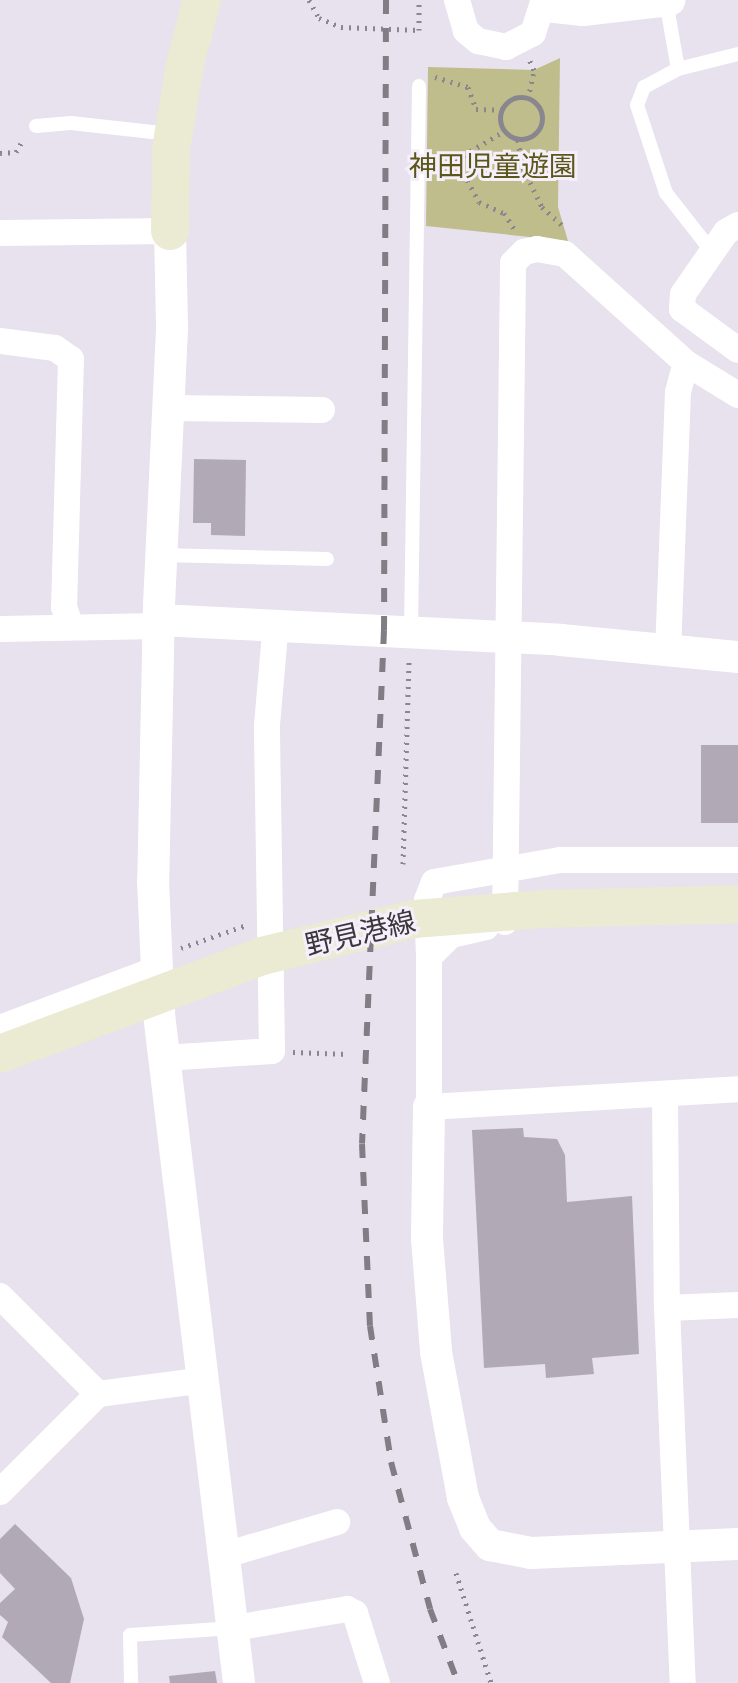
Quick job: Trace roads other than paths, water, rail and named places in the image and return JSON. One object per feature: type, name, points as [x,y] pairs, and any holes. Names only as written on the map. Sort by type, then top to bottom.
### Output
[{"type":"main road","points":[[170,231],[175,135],[185,64],[202,0]]},
{"type":"main road","name":"野見港線","points":[[0,1054],[209,975],[344,934],[463,913],[738,904]]},
{"type":"street","points":[[457,0],[466,31],[492,46],[521,42],[541,21],[544,3],[583,10],[668,0]]},
{"type":"street","points":[[738,225],[726,232],[683,294],[682,309],[738,350]]},
{"type":"street","points":[[0,233],[170,231],[172,329],[166,408],[153,881],[166,960],[159,1014],[239,1683]]},
{"type":"street","points":[[505,922],[513,263],[524,252],[537,249],[565,254],[686,363],[738,395]]},
{"type":"street","points":[[0,341],[55,348],[71,359],[64,607],[71,627]]},
{"type":"street","points":[[668,652],[678,392],[686,363]]},
{"type":"street","points":[[166,408],[322,410]]},
{"type":"street","points":[[0,629],[159,623],[276,623],[410,640],[509,638],[738,657]]},
{"type":"street","points":[[164,1058],[272,1051],[267,725],[276,623]]},
{"type":"street","points":[[738,860],[560,860],[505,867],[434,882],[427,900],[427,1239],[436,1352],[463,1498],[475,1528],[490,1545],[506,1551],[738,1544]]},
{"type":"street","points":[[429,957],[451,935],[505,922],[738,920]]},
{"type":"street","points":[[0,1073],[270,971],[347,951]]},
{"type":"street","points":[[0,1028],[166,960]]},
{"type":"street","points":[[429,1107],[738,1089]]},
{"type":"street","points":[[665,1094],[667,1308],[683,1683]]},
{"type":"street","points":[[0,1296],[98,1394]]},
{"type":"street","points":[[667,1308],[738,1305]]},
{"type":"street","points":[[0,1492],[98,1394],[204,1380]]},
{"type":"street","points":[[225,1555],[337,1522]]},
{"type":"street","points":[[234,1628],[347,1609],[355,1613],[377,1683]]},
{"type":"lane","points":[[668,0],[678,69]]},
{"type":"lane","points":[[713,253],[666,193],[637,105],[644,87],[678,69],[738,54]]},
{"type":"lane","points":[[410,640],[423,80]]},
{"type":"lane","points":[[36,126],[71,123],[175,135]]},
{"type":"lane","points":[[161,555],[327,559]]},
{"type":"lane","points":[[131,1683],[130,1635],[234,1628]]},
{"type":"railway","points":[[386,0],[384,630],[362,1144],[370,1326],[391,1462],[430,1609],[458,1683]]},
{"type":"park label","name":"神田児童遊園","points":[[493,165]]}]
